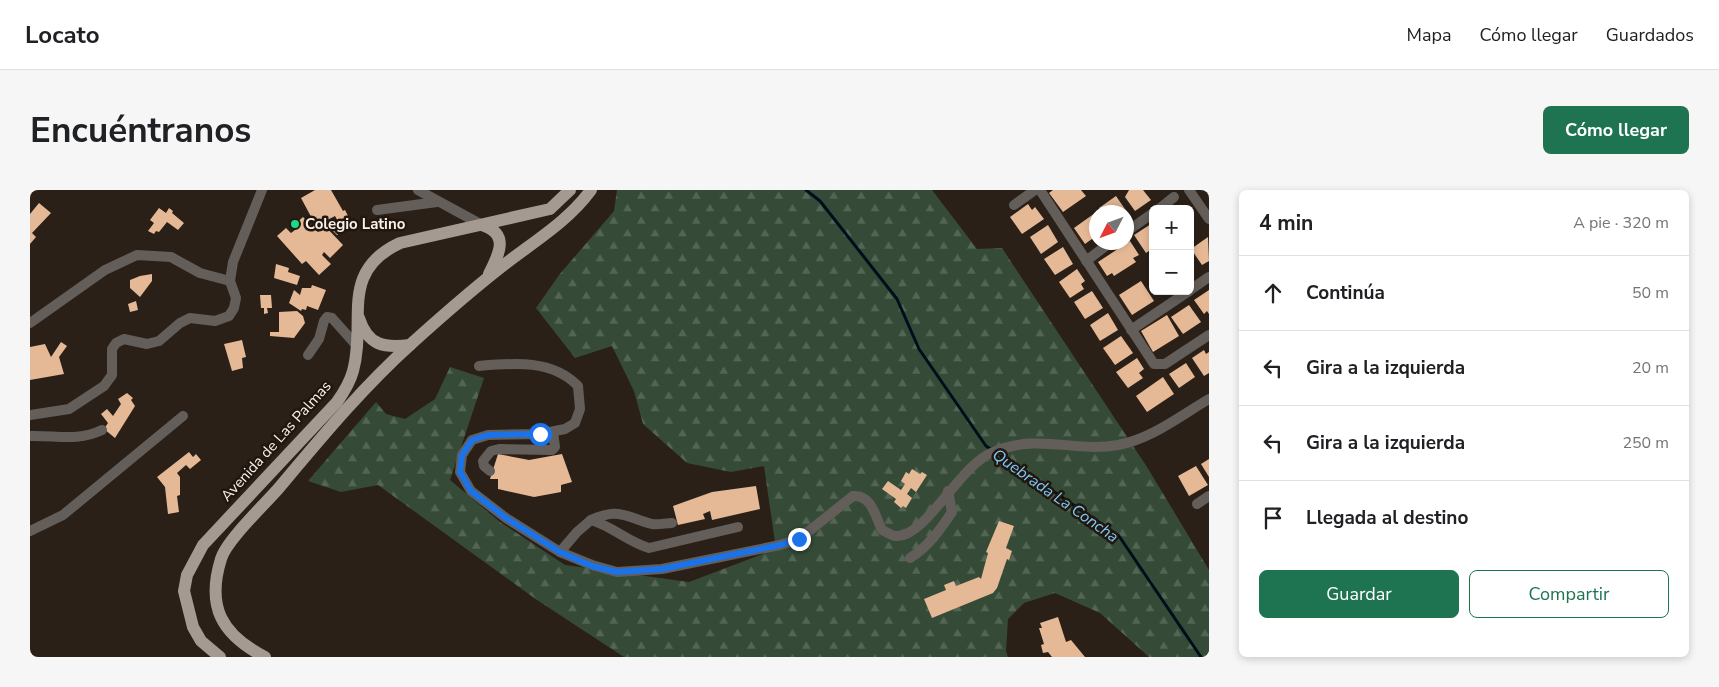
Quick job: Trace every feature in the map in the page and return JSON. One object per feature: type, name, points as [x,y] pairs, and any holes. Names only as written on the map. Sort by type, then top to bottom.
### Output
[{"type":"main road","name":"Avenida de Las Palmas","points":[[220,657],[201,641],[193,627],[184,591],[187,575],[203,545],[337,402],[349,382],[357,346],[356,308],[358,291],[368,266],[390,248],[417,237],[482,225],[550,208],[570,190]]},
{"type":"main road","name":"Avenida de Las Palmas","points":[[264,657],[236,639],[227,631],[220,619],[216,605],[215,589],[221,556],[336,420],[410,345],[487,279],[567,218],[591,190]]},
{"type":"main road","points":[[482,225],[492,229],[498,236],[500,245],[499,256],[487,279]]},
{"type":"main road","points":[[356,308],[361,325],[368,336],[379,345],[391,347],[410,345]]},
{"type":"street","points":[[30,415],[70,409],[104,386],[112,375],[112,349],[116,343],[124,339],[147,344],[159,341],[180,323],[190,318],[215,321],[229,316],[234,308],[236,298],[230,281],[233,262],[262,190]]},
{"type":"street","points":[[418,190],[482,225]]},
{"type":"street","points":[[1014,205],[1035,190]]},
{"type":"street","points":[[1040,190],[1154,364],[1158,366],[1165,364],[1209,335]]},
{"type":"street","points":[[1189,190],[1209,219]]},
{"type":"street","points":[[1164,205],[1174,197]]},
{"type":"street","points":[[377,210],[437,202]]},
{"type":"street","points":[[1134,226],[1149,216]]},
{"type":"street","points":[[1086,261],[1101,250]]},
{"type":"street","points":[[30,323],[105,270],[138,255],[171,256],[200,273],[230,281]]},
{"type":"street","points":[[1194,288],[1209,278]]},
{"type":"street","points":[[1131,330],[1183,295]]},
{"type":"street","points":[[308,355],[319,338],[327,316],[332,318],[357,346]]},
{"type":"street","points":[[479,366],[518,363],[551,369],[572,380],[578,386],[580,408],[575,423],[564,429],[540,434],[488,435],[472,440],[462,455],[460,472],[471,491],[506,518],[560,552],[592,566],[617,572],[662,569],[780,545],[799,539],[841,503],[853,496],[859,495],[868,500],[882,530],[896,536],[908,534],[924,523],[966,471],[990,453],[1025,442],[1117,445],[1144,438],[1209,399]]},
{"type":"street","points":[[30,531],[63,515],[183,416]]},
{"type":"street","points":[[30,436],[70,439],[90,436],[102,430]]},
{"type":"street","points":[[490,471],[484,466],[483,461],[491,451],[499,449],[542,452],[552,450],[555,441],[553,432]]},
{"type":"street","points":[[910,558],[920,552],[930,542],[952,512],[948,491]]},
{"type":"street","points":[[1197,504],[1209,496]]},
{"type":"street","points":[[560,552],[577,532],[591,520],[606,513],[633,516],[654,524],[672,523]]},
{"type":"street","points":[[591,520],[602,524],[640,546],[650,548],[738,526]]},
{"type":"green space","points":[[617,190],[932,190],[977,249],[1002,248],[1147,467],[1209,570],[1209,657],[1149,657],[1100,613],[1055,593],[1024,603],[1008,619],[1006,651],[1008,657],[624,657],[537,600],[378,485],[341,492],[308,481],[376,402],[386,414],[405,419],[435,399],[450,367],[484,378],[450,480],[500,522],[565,565],[689,582],[776,549],[764,466],[731,472],[687,463],[643,424],[634,391],[612,346],[575,358],[536,308],[559,275],[614,211]]},
{"type":"building","points":[[315,190],[331,190],[351,222],[340,227],[343,230],[337,235],[327,225],[333,220],[337,224],[339,223],[335,216],[316,226],[301,198]]},
{"type":"building","points":[[1053,190],[1081,190],[1086,196],[1063,212],[1049,193]]},
{"type":"building","points":[[1129,190],[1143,190],[1151,200],[1135,211],[1134,205],[1131,205],[1125,197]]},
{"type":"building","points":[[1116,196],[1122,205],[1103,205]]},
{"type":"building","points":[[39,203],[51,213],[32,233],[36,237],[30,244],[30,214]]},
{"type":"building","points":[[1028,204],[1032,210],[1035,207],[1044,219],[1022,234],[1010,217]]},
{"type":"building","points":[[159,208],[166,213],[169,208],[184,223],[178,230],[167,222],[159,232],[156,231],[154,234],[148,231],[154,223],[150,220]]},
{"type":"building","points":[[303,217],[318,232],[325,226],[343,245],[330,258],[324,252],[322,255],[331,264],[319,275],[306,261],[302,264],[277,236],[286,228],[291,233],[295,230],[292,227]]},
{"type":"building","points":[[1089,217],[1089,241],[1085,244],[1074,228]]},
{"type":"building","points":[[1048,225],[1058,242],[1041,254],[1030,237]]},
{"type":"building","points":[[1149,225],[1149,251],[1146,253],[1134,235]]},
{"type":"building","points":[[1208,237],[1209,261],[1202,265],[1194,253],[1194,247]]},
{"type":"building","points":[[1063,247],[1073,264],[1055,275],[1044,259]]},
{"type":"building","points":[[1134,247],[1139,255],[1133,258],[1136,262],[1114,276],[1112,273],[1107,276],[1098,262],[1116,250],[1134,250]]},
{"type":"building","points":[[276,264],[289,268],[288,272],[300,276],[297,285],[274,278]]},
{"type":"building","points":[[1077,269],[1085,281],[1081,284],[1084,289],[1070,298],[1059,282]]},
{"type":"building","points":[[152,274],[152,281],[140,297],[130,288],[130,280]]},
{"type":"building","points":[[1141,281],[1154,301],[1132,315],[1119,295]]},
{"type":"building","points":[[312,285],[326,290],[318,310],[307,306],[306,310],[302,309],[301,311],[289,303],[294,290],[300,295],[302,288],[311,288]]},
{"type":"building","points":[[1209,290],[1209,314],[1207,311],[1204,314],[1194,300]]},
{"type":"building","points":[[1092,291],[1103,308],[1085,319],[1074,302]]},
{"type":"building","points":[[260,295],[271,295],[272,308],[267,308],[268,313],[264,314],[264,308],[261,308]]},
{"type":"building","points":[[136,301],[138,310],[130,312],[128,304]]},
{"type":"building","points":[[1189,305],[1201,322],[1183,334],[1171,317]]},
{"type":"building","points":[[297,311],[303,316],[305,323],[294,338],[270,336],[270,332],[279,332],[279,312]]},
{"type":"building","points":[[1108,313],[1118,330],[1100,341],[1090,325]]},
{"type":"building","points":[[1167,315],[1179,336],[1153,352],[1141,331]]},
{"type":"building","points":[[1121,336],[1133,353],[1115,365],[1103,348]]},
{"type":"building","points":[[242,340],[246,357],[242,358],[243,368],[232,371],[224,344]]},
{"type":"building","points":[[61,342],[67,346],[59,357],[64,374],[30,380],[30,347],[45,344],[51,357]]},
{"type":"building","points":[[1204,350],[1206,354],[1209,352],[1209,373],[1204,376],[1192,358]]},
{"type":"building","points":[[1137,358],[1144,369],[1139,373],[1143,378],[1128,388],[1116,372]]},
{"type":"building","points":[[1186,363],[1195,377],[1179,388],[1169,374]]},
{"type":"building","points":[[1163,377],[1174,394],[1147,412],[1136,396]]},
{"type":"building","points":[[127,393],[133,398],[131,400],[135,406],[115,438],[104,429],[108,423],[101,414],[107,409],[113,416],[121,404],[118,399]]},
{"type":"building","points":[[189,452],[193,457],[196,454],[201,460],[190,469],[186,465],[177,473],[180,477],[180,495],[177,496],[179,512],[168,514],[165,487],[157,477]]},
{"type":"building","points":[[498,454],[529,460],[562,454],[572,482],[561,485],[561,492],[534,497],[498,489],[498,479],[490,479]]},
{"type":"building","points":[[1209,459],[1209,477],[1201,464]]},
{"type":"building","points":[[1196,466],[1208,485],[1189,496],[1178,476]]},
{"type":"building","points":[[912,469],[920,474],[922,472],[927,475],[916,492],[911,488],[907,494],[912,498],[906,508],[903,506],[901,508],[894,502],[896,499],[882,489],[888,481],[901,490],[905,484],[901,481],[906,472],[909,474]]},
{"type":"building","points":[[756,486],[760,509],[712,520],[710,511],[703,514],[705,519],[678,525],[673,506],[712,492]]},
{"type":"building","points":[[999,521],[1014,526],[1006,548],[1012,551],[1009,560],[1007,559],[997,588],[993,593],[932,618],[924,599],[946,590],[944,585],[954,581],[956,586],[979,577],[981,579],[988,553],[986,552]]},
{"type":"building","points":[[1058,617],[1066,642],[1071,640],[1085,657],[1052,657],[1048,652],[1043,653],[1041,645],[1044,644],[1039,628],[1042,628],[1040,623]]},
{"type":"waterway","name":"Quebrada La Concha","points":[[806,190],[820,201],[897,299],[919,349],[986,446],[992,450]]},
{"type":"waterway","name":"Quebrada La Concha","points":[[997,453],[1119,536],[1201,657]]},
{"type":"place","name":"Colegio Latino","points":[[295,224]]},
{"type":"route","points":[[540,434],[488,435],[472,440],[462,455],[460,472],[471,491],[506,518],[560,552],[592,566],[617,572],[662,569],[780,545],[799,539]]}]
